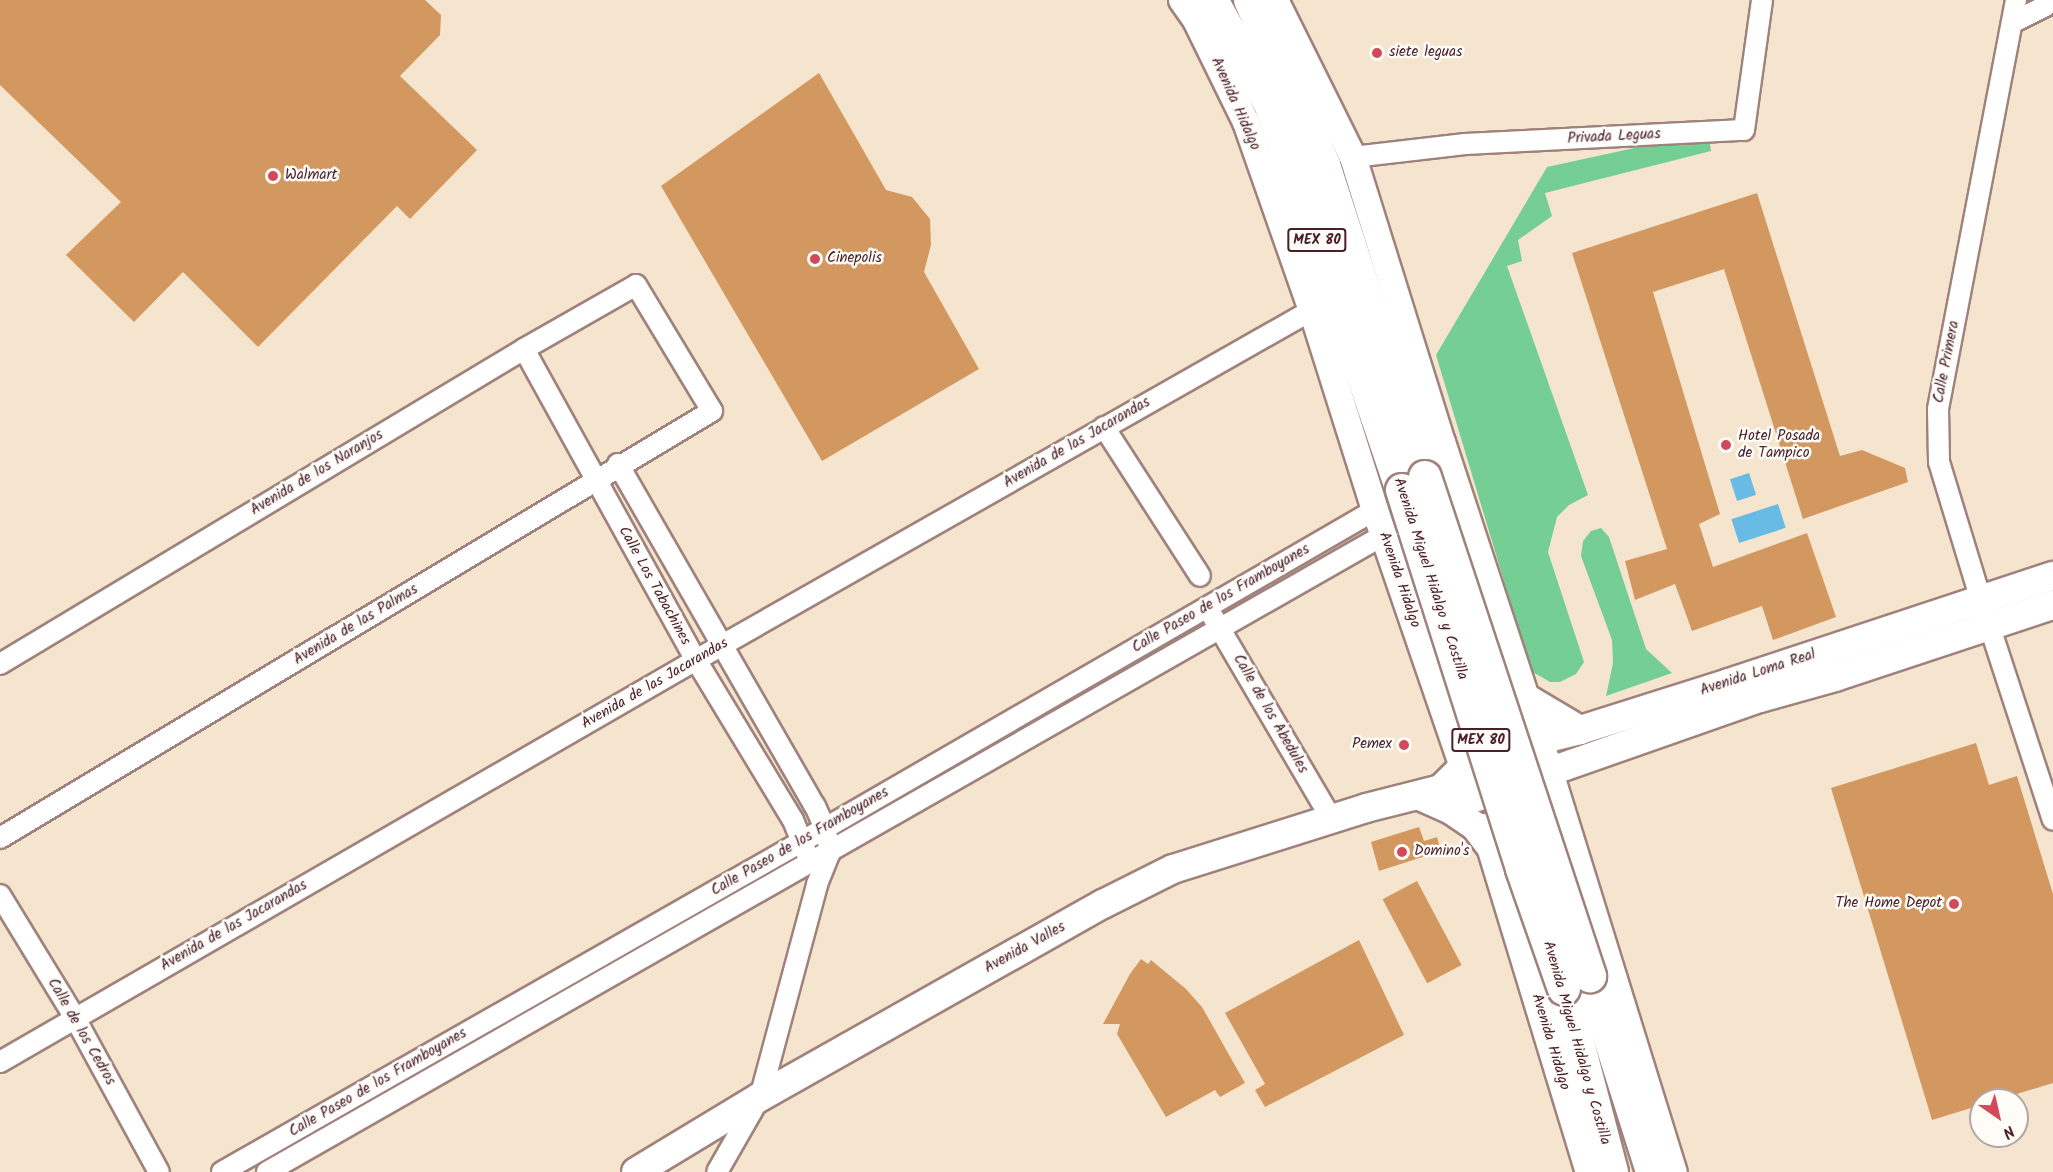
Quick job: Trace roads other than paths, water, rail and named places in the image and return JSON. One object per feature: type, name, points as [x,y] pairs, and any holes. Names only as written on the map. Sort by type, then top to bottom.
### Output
[{"type":"main road","name":"Avenida Miguel Hidalgo y Costilla","points":[[1212,0],[1271,106],[1414,483]]},
{"type":"main road","name":"Avenida Miguel Hidalgo y Costilla","points":[[1250,0],[1324,165],[1414,483],[1577,982],[1652,1172]]},
{"type":"main road","name":"Avenida Loma Real","points":[[1463,767],[1540,740],[1580,730],[2053,576]]},
{"type":"main road","name":"Avenida Loma Real","points":[[1482,822],[1554,784],[1760,698],[2053,605]]},
{"type":"main road","points":[[1528,703],[1580,730]]},
{"type":"main road","name":"Avenida Valles","points":[[636,1172],[760,1097],[1094,909],[1173,869],[1429,792],[1463,767]]},
{"type":"main road","points":[[1429,792],[1482,822]]},
{"type":"main road","points":[[1429,792],[1475,826],[1482,822]]},
{"type":"main road","name":"Avenida Miguel Hidalgo y Costilla","points":[[1577,982],[1612,1172]]},
{"type":"street","name":"Avenida Hidalgo","points":[[1182,0],[1197,20],[1246,122],[1312,310],[1375,510],[1482,822],[1588,1172]]},
{"type":"street","points":[[1275,0],[1353,157],[1442,442],[1554,784],[1674,1172]]},
{"type":"street","name":"Privada Leguas","points":[[1353,157],[1465,144],[1744,130],[1762,0]]},
{"type":"street","name":"Calle Primera","points":[[2016,0],[1938,409],[1939,462],[1981,600],[2053,820]]},
{"type":"street","points":[[2012,23],[2053,2]]},
{"type":"street","name":"Avenida de los Naranjos","points":[[0,664],[524,349],[636,285],[712,411]]},
{"type":"street","name":"Avenida de las Jacarandas","points":[[0,1062],[696,660],[1312,310]]},
{"type":"street","name":"Calle Los Tabachines","points":[[524,349],[696,660],[802,841],[817,885]]},
{"type":"street","name":"Avenida de las Palmas","points":[[0,838],[596,481],[618,464],[712,411]]},
{"type":"street","points":[[1104,427],[1200,576]]},
{"type":"street","name":"Calle Los Tabachines","points":[[618,464],[825,828],[830,852]]},
{"type":"street","name":"Calle Paseo de los Framboyanes","points":[[222,1172],[825,828],[1375,510]]},
{"type":"street","name":"Calle Paseo de los Framboyanes","points":[[267,1172],[1384,535]]},
{"type":"street","points":[[1305,551],[1320,572]]},
{"type":"street","name":"Calle de los Abedules","points":[[1207,607],[1332,820]]},
{"type":"street","points":[[1453,738],[1465,740],[1522,716],[1528,703]]},
{"type":"street","points":[[717,1172],[760,1097],[817,885],[830,852]]},
{"type":"street","name":"Calle de los Cedros","points":[[0,895],[75,1018],[159,1172]]},
{"type":"water","points":[[1749,473],[1756,495],[1737,501],[1730,479]]},
{"type":"water","points":[[1778,504],[1786,528],[1739,543],[1731,519]]},
{"type":"place","name":"siete leguas","points":[[1377,53]]},
{"type":"place","name":"Walmart","points":[[273,176]]},
{"type":"place","name":"Cinepolis","points":[[815,259]]},
{"type":"place","name":"Hotel Posada de Tampico","points":[[1726,445]]},
{"type":"place","name":"Pemex","points":[[1404,745]]},
{"type":"place","name":"Domino's","points":[[1402,852]]},
{"type":"place","name":"The Home Depot","points":[[1954,904]]}]
